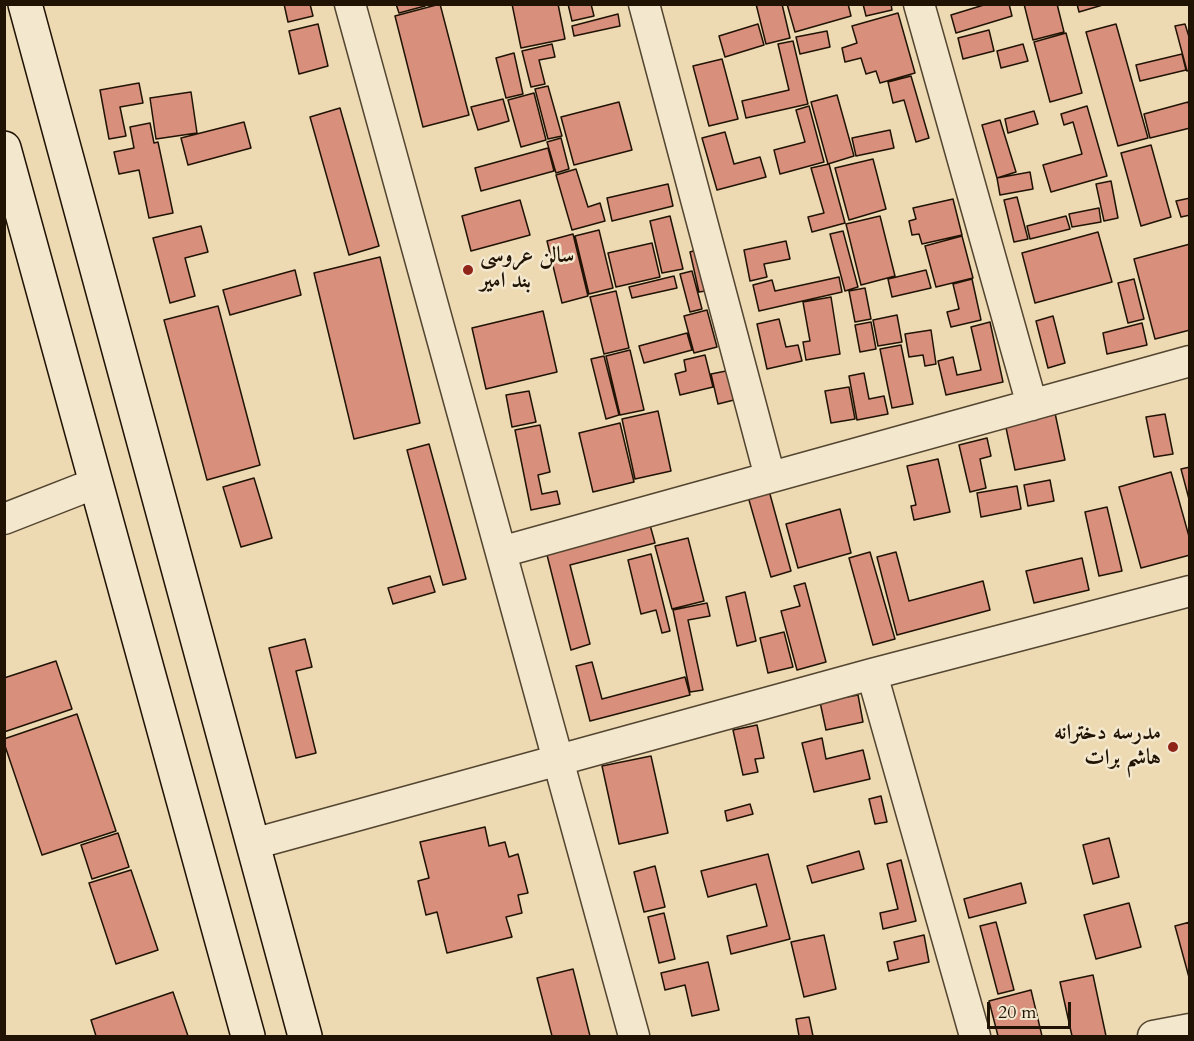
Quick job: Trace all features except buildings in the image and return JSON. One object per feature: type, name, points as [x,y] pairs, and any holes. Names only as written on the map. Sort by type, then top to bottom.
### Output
[{"type":"main road","points":[[25,4],[305,1036]]},
{"type":"main road","points":[[4,148],[248,1036]]},
{"type":"street","points":[[350,4],[633,1036]]},
{"type":"street","points":[[644,4],[770,477]]},
{"type":"street","points":[[919,4],[1032,405]]},
{"type":"street","points":[[501,552],[1190,361]]},
{"type":"street","points":[[4,519],[96,483]]},
{"type":"street","points":[[253,844],[872,674],[1190,591]]},
{"type":"street","points":[[872,674],[975,1036]]},
{"type":"street","points":[[1153,1036],[1190,1029]]},
{"type":"place","name":"سالن عروسی بند امیر","points":[[468,270]]},
{"type":"place","name":"مدرسه دخترانه هاشم برات","points":[[1173,747]]}]
